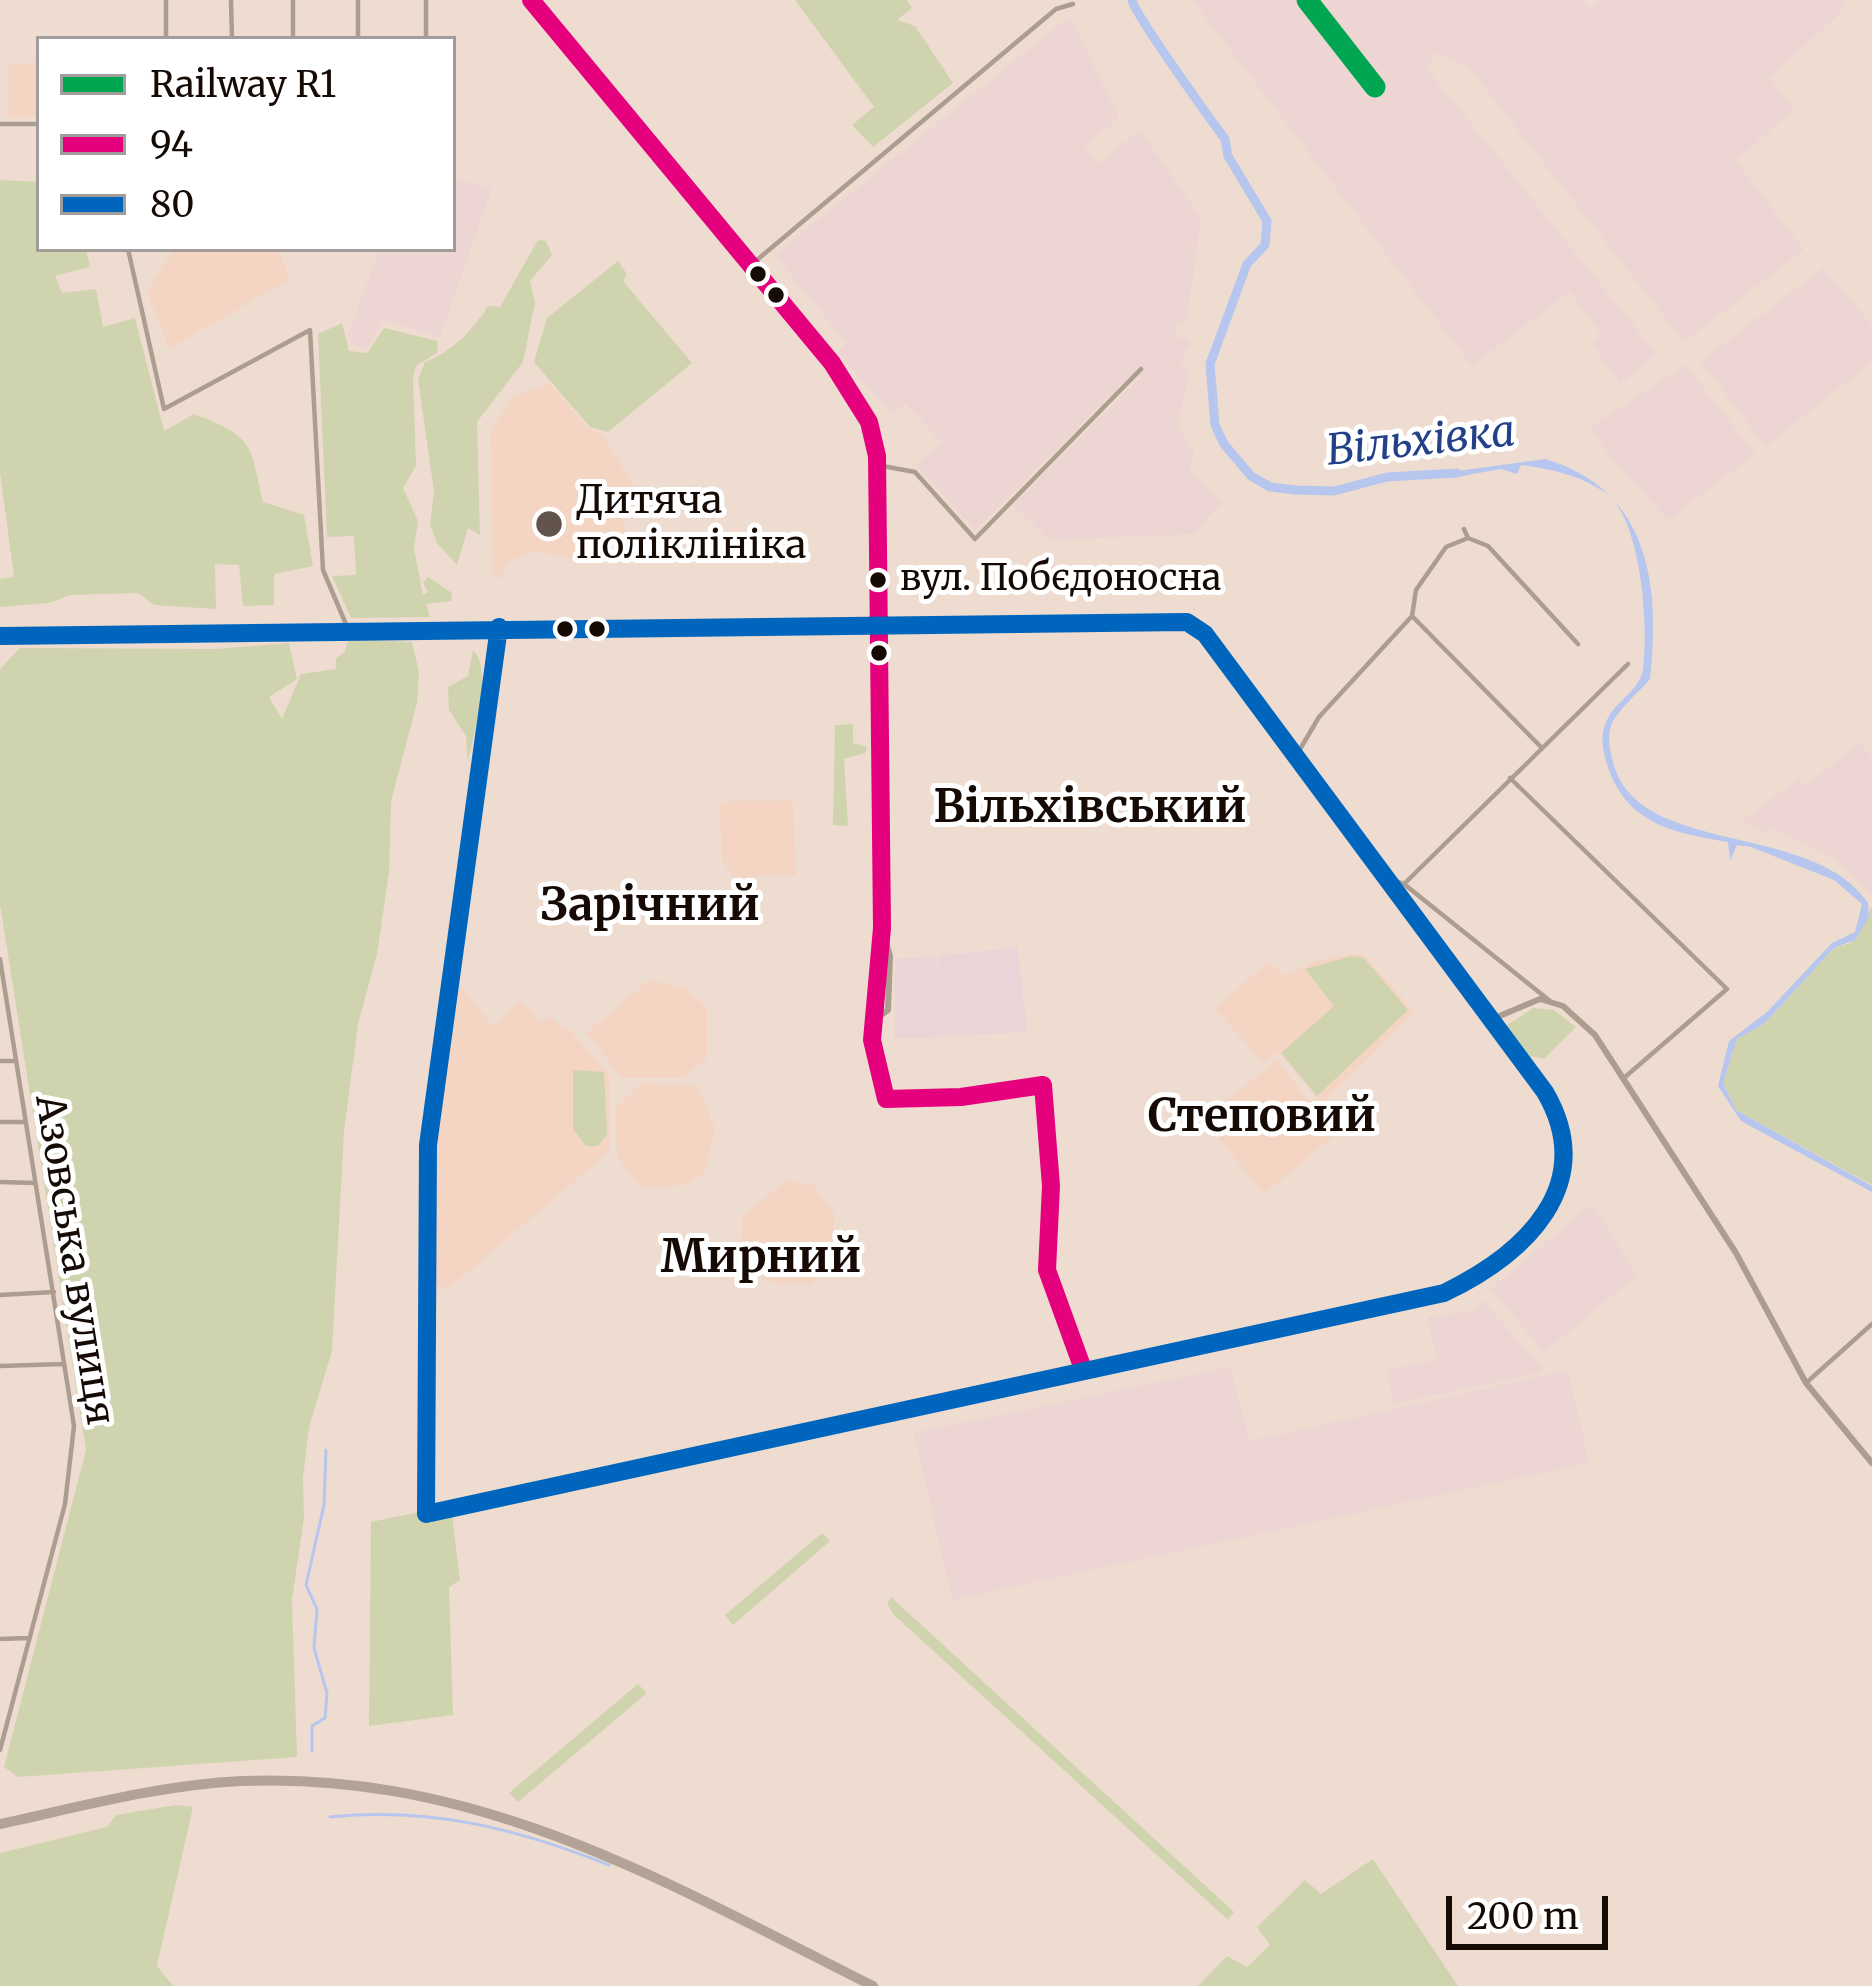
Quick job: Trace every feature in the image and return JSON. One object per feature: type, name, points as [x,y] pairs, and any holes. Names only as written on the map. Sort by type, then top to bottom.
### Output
[{"type":"highway","points":[[0,1824],[181,1787],[243,1781],[412,1794],[571,1838],[874,1986]]},
{"type":"street","points":[[166,0],[166,36]]},
{"type":"street","points":[[231,0],[232,36]]},
{"type":"street","points":[[293,0],[293,36]]},
{"type":"street","points":[[358,0],[358,36]]},
{"type":"street","points":[[425,0],[426,36]]},
{"type":"street","points":[[531,0],[846,382],[868,422],[877,465],[882,928],[872,1040],[886,1099],[961,1097],[1043,1085],[1051,1186],[1047,1270],[1083,1369]]},
{"type":"street","points":[[751,266],[1056,8],[1073,4]]},
{"type":"street","points":[[0,124],[36,124]]},
{"type":"street","points":[[129,252],[164,409],[310,330],[323,570],[348,629]]},
{"type":"street","points":[[877,465],[915,472],[975,539],[1142,369]]},
{"type":"street","points":[[1464,529],[1468,538]]},
{"type":"street","points":[[1296,756],[1318,717],[1412,616],[1416,590],[1446,547],[1468,538],[1488,546],[1578,644]]},
{"type":"street","points":[[1412,616],[1541,746]]},
{"type":"street","points":[[0,636],[348,629],[499,627],[879,622],[1187,622],[1205,634],[1557,1113],[1565,1167],[1562,1186],[1543,1217],[1474,1278],[1444,1293],[426,1514],[428,1144],[499,627]]},
{"type":"street","points":[[1404,884],[1628,664]]},
{"type":"street","points":[[1510,778],[1727,989],[1624,1077]]},
{"type":"street","points":[[1382,876],[1404,884],[1551,1002],[1586,1024],[1736,1253],[1806,1383],[1872,1462]]},
{"type":"street","points":[[874,1020],[888,1010],[890,956],[882,928]]},
{"type":"street","name":"Азовська вулиця","points":[[0,959],[74,1426],[71,1467],[32,1638],[0,1750]]},
{"type":"street","points":[[1490,1020],[1531,999],[1551,1002]]},
{"type":"street","points":[[0,1060],[15,1060]]},
{"type":"street","points":[[0,1122],[25,1122]]},
{"type":"street","points":[[0,1182],[34,1183]]},
{"type":"street","points":[[0,1295],[54,1292]]},
{"type":"street","points":[[1806,1383],[1872,1324]]},
{"type":"street","points":[[0,1366],[64,1364]]},
{"type":"street","points":[[0,1639],[32,1638]]},
{"type":"shaded area","points":[[1192,0],[1582,0],[1590,9],[1599,0],[1845,0],[1839,14],[1770,78],[1794,109],[1736,161],[1804,250],[1684,342],[1470,69],[1436,52],[1427,69],[1657,354],[1620,384],[1591,343],[1601,334],[1570,292],[1472,366]]},
{"type":"shaded area","points":[[1070,16],[1119,118],[1084,147],[1099,164],[1140,130],[1201,218],[1187,320],[1174,324],[1177,340],[1184,335],[1193,344],[1180,360],[1189,375],[1178,426],[1195,453],[1189,469],[1222,503],[1192,534],[1049,540],[1013,505],[1141,377],[1135,371],[975,530],[916,465],[941,442],[906,404],[892,415],[837,352],[847,343],[774,255]]},
{"type":"shaded area","points":[[36,63],[36,117],[9,117],[7,65]]},
{"type":"shaded area","points":[[456,180],[492,188],[440,337],[384,320],[367,350],[352,344],[348,335],[379,252],[456,252]]},
{"type":"shaded area","points":[[172,252],[279,252],[290,279],[169,349],[147,291]]},
{"type":"shaded area","points":[[1823,268],[1872,325],[1872,362],[1765,447],[1701,361]]},
{"type":"shaded area","points":[[1686,365],[1755,454],[1668,520],[1615,463],[1590,427]]},
{"type":"shaded area","points":[[549,383],[588,428],[603,434],[643,503],[621,512],[626,538],[579,559],[534,551],[506,563],[502,578],[493,578],[491,431],[513,396]]},
{"type":"shaded area","points":[[1860,743],[1872,757],[1872,895],[1837,859],[1772,828],[1769,833],[1741,821],[1799,779],[1805,786]]},
{"type":"shaded area","points":[[724,801],[793,801],[796,875],[734,878],[722,861],[720,806]]},
{"type":"shaded area","points":[[1018,947],[1027,1032],[895,1039],[895,959],[937,956],[939,988],[939,956]]},
{"type":"shaded area","points":[[1362,953],[1415,1012],[1322,1104],[1279,1052],[1263,1062],[1215,1009],[1268,962],[1285,976],[1318,960]]},
{"type":"shaded area","points":[[650,980],[686,989],[707,1007],[707,1058],[683,1078],[622,1078],[586,1033]]},
{"type":"shaded area","points":[[460,987],[493,1026],[521,1000],[541,1023],[550,1016],[563,1030],[567,1027],[609,1074],[610,1151],[449,1288],[429,1284],[430,1170]]},
{"type":"shaded area","points":[[1276,1060],[1336,1134],[1264,1194],[1203,1120]]},
{"type":"shaded area","points":[[641,1083],[698,1086],[715,1129],[705,1172],[689,1184],[642,1189],[617,1156],[616,1108]]},
{"type":"shaded area","points":[[786,1181],[814,1185],[835,1215],[831,1247],[812,1284],[779,1284],[760,1277],[740,1254],[743,1216]]},
{"type":"shaded area","points":[[1592,1204],[1637,1275],[1545,1352],[1490,1289]]},
{"type":"shaded area","points":[[1482,1300],[1542,1367],[1540,1373],[1393,1404],[1387,1370],[1437,1360],[1427,1317],[1475,1311]]},
{"type":"shaded area","points":[[1230,1367],[1250,1441],[1568,1370],[1589,1463],[952,1600],[914,1433]]},
{"type":"green space","points":[[795,0],[907,0],[912,8],[897,20],[915,26],[953,83],[873,147],[852,125],[874,107]]},
{"type":"green space","points":[[0,180],[36,182],[36,252],[87,252],[90,267],[55,276],[62,293],[96,289],[103,327],[135,318],[164,431],[194,414],[238,436],[251,454],[263,502],[304,515],[313,566],[274,574],[274,605],[243,606],[239,565],[215,564],[216,609],[154,605],[138,593],[70,595],[49,603],[0,607],[0,579],[14,577],[0,472]]},
{"type":"green space","points":[[538,240],[546,241],[552,255],[530,281],[535,302],[523,362],[477,422],[480,535],[468,528],[457,565],[437,543],[430,525],[434,492],[418,379],[425,362],[461,339],[488,306],[500,307]]},
{"type":"green space","points":[[618,261],[627,274],[623,281],[692,363],[608,432],[590,427],[534,362],[547,318]]},
{"type":"green space","points":[[342,323],[349,351],[367,353],[384,328],[437,341],[438,352],[416,366],[413,378],[416,466],[403,488],[418,521],[414,549],[423,595],[428,592],[423,583],[428,577],[452,593],[451,601],[426,604],[430,617],[351,618],[332,576],[356,575],[354,536],[327,537],[318,334]]},
{"type":"green space","points":[[349,639],[412,642],[419,672],[417,703],[391,801],[389,872],[377,954],[358,1024],[344,1132],[332,1351],[309,1427],[303,1478],[304,1517],[292,1600],[297,1757],[18,1777],[4,1767],[86,1450],[0,904],[0,669],[20,648],[214,649],[289,643],[297,679],[269,697],[282,719],[301,674],[336,669],[336,658],[344,653]]},
{"type":"green space","points":[[473,650],[482,688],[468,763],[466,736],[449,710],[448,687],[468,676]]},
{"type":"green space","points":[[853,724],[853,743],[867,747],[865,753],[844,759],[848,826],[833,825],[835,725]]},
{"type":"green space","points":[[1872,907],[1872,1185],[1736,1110],[1723,1083],[1737,1039],[1765,1023],[1834,948],[1851,943]]},
{"type":"green space","points":[[1352,956],[1364,958],[1408,1010],[1317,1096],[1281,1053],[1334,1006],[1305,969]]},
{"type":"green space","points":[[1533,1008],[1554,1010],[1576,1027],[1544,1059],[1529,1056],[1503,1028]]},
{"type":"green space","points":[[573,1070],[604,1072],[607,1134],[598,1146],[586,1146],[573,1129]]},
{"type":"green space","points":[[419,1512],[422,1517],[452,1515],[460,1580],[449,1587],[453,1715],[369,1726],[371,1522]]},
{"type":"green space","points":[[822,1533],[830,1541],[733,1625],[725,1615]]},
{"type":"green space","points":[[891,1597],[1234,1912],[1228,1920],[894,1615],[887,1604]]},
{"type":"green space","points":[[638,1684],[647,1693],[518,1802],[509,1793]]},
{"type":"green space","points":[[176,1805],[193,1807],[157,1966],[173,1986],[0,1986],[0,1853],[107,1827],[116,1815]]},
{"type":"green space","points":[[1373,1859],[1458,1986],[1198,1986],[1227,1956],[1247,1967],[1270,1945],[1257,1927],[1305,1880],[1321,1894]]},
{"type":"water","points":[[1545,459],[1580,473],[1606,493],[1565,474],[1521,465],[1517,474],[1501,469],[1451,478],[1450,472]]},
{"type":"water","points":[[1618,507],[1640,544],[1653,608],[1650,679],[1617,715],[1610,730],[1612,758],[1626,790],[1653,811],[1687,826],[1807,859],[1842,877],[1868,903],[1869,917],[1855,940],[1834,948],[1765,1023],[1737,1039],[1723,1083],[1736,1110],[1872,1186],[1872,1192],[1741,1121],[1718,1086],[1729,1041],[1767,1012],[1832,943],[1855,932],[1862,904],[1834,880],[1751,847],[1737,845],[1730,861],[1728,842],[1657,824],[1619,791],[1606,760],[1604,727],[1641,676],[1645,627],[1635,549]]},
{"type":"waterway","name":"Вільхівка","points":[[1132,0],[1225,139],[1228,156],[1267,221],[1265,245],[1247,264],[1210,364],[1215,425],[1224,444],[1251,476],[1270,487],[1334,491],[1387,477],[1457,473]]},
{"type":"waterway","points":[[312,1751],[312,1726],[325,1718],[327,1693],[314,1648],[317,1609],[306,1585],[324,1505],[326,1450]]},
{"type":"waterway","points":[[330,1817],[403,1815],[472,1823],[540,1840],[609,1865]]},
{"type":"rail line","name":"R1","points":[[1307,0],[1375,87]]},
{"type":"transit line","name":"94","points":[[531,0],[832,363],[869,422],[877,456],[882,928],[872,1040],[886,1099],[961,1097],[1043,1085],[1051,1186],[1047,1270],[1083,1369]]},
{"type":"transit line","name":"80","points":[[0,636],[1187,622],[1205,634],[1545,1092],[1559,1126],[1563,1157],[1558,1186],[1545,1213],[1502,1258],[1444,1293],[426,1514],[428,1145],[499,627]]},
{"type":"place","name":"Дитяча поліклініка","points":[[549,524]]},
{"type":"place","name":"вул. Побєдоносна","points":[[878,580]]},
{"type":"district","name":"Вільхівський","points":[[1090,809]]},
{"type":"district","name":"Зарічний","points":[[650,907]]},
{"type":"district","name":"Степовий","points":[[1262,1118]]},
{"type":"district","name":"Мирний","points":[[761,1259]]}]
